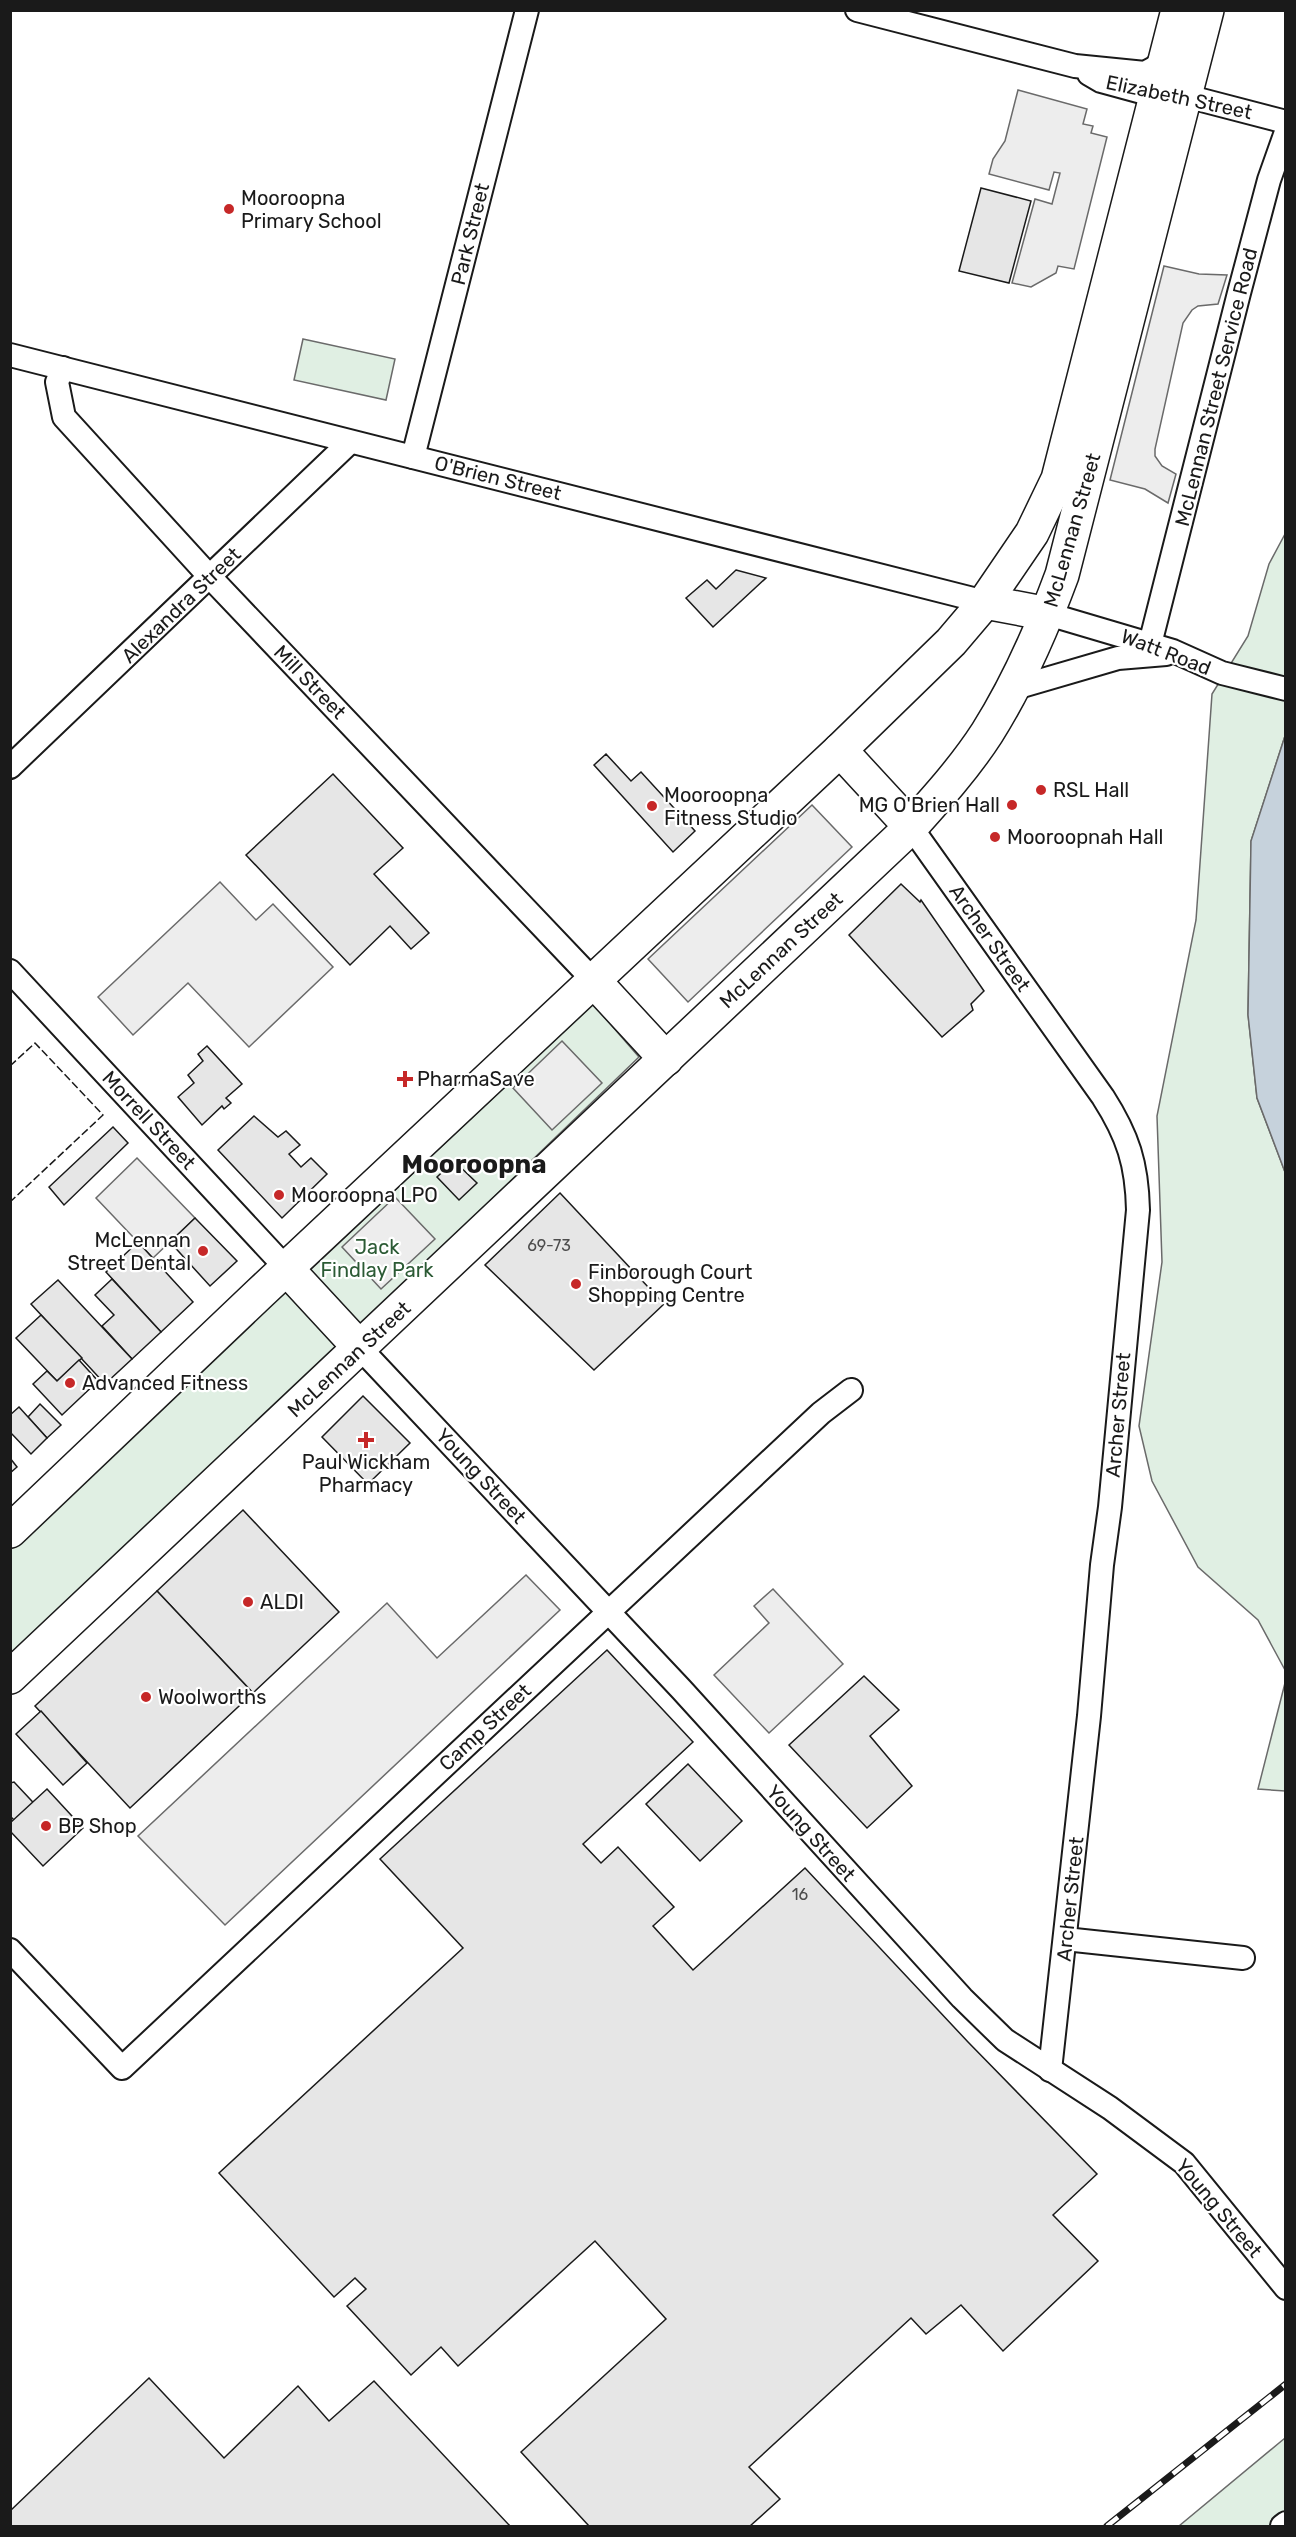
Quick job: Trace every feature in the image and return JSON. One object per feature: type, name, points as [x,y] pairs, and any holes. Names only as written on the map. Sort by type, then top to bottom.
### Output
[{"type":"highway","name":"McLennan Street","points":[[10,1677],[911,827],[952,781],[987,733],[1012,689],[1048,614],[1075,530],[1171,96],[1167,52],[1178,10]]},
{"type":"highway","name":"McLennan Street","points":[[10,1531],[840,750],[951,642],[985,602],[1032,533],[1058,479],[1171,96],[1206,10]]},
{"type":"highway","points":[[985,602],[1048,614]]},
{"type":"highway","points":[[840,750],[911,827]]},
{"type":"highway","points":[[594,981],[666,1059]]},
{"type":"highway","points":[[287,1269],[360,1348]]},
{"type":"street","name":"Park Street","points":[[413,457],[527,10]]},
{"type":"street","name":"Elizabeth Street","points":[[857,10],[1075,66],[1145,73],[1156,67],[1167,52]]},
{"type":"street","name":"Elizabeth Street","points":[[1075,66],[1101,81],[1286,122]]},
{"type":"street","name":"McLennan Street Service Road","points":[[1150,644],[1269,180],[1286,132]]},
{"type":"street","name":"O'Brien Street","points":[[10,355],[985,602]]},
{"type":"street","name":"Mill Street","points":[[63,368],[57,382],[64,417],[210,577],[594,981]]},
{"type":"street","name":"Alexandra Street","points":[[10,767],[350,442]]},
{"type":"street","name":"Watt Road","points":[[1048,614],[1150,644],[1227,675],[1286,688]]},
{"type":"street","points":[[1012,689],[1118,658],[1145,654],[1182,655]]},
{"type":"street","name":"Archer Street","points":[[911,827],[1103,1097],[1124,1132],[1135,1167],[1137,1210],[1110,1507],[1102,1565],[1050,2070]]},
{"type":"street","name":"Morrell Street","points":[[10,971],[287,1269]]},
{"type":"street","name":"Young Street","points":[[360,1348],[688,1697],[962,1998],[1005,2040],[1110,2108],[1184,2163],[1286,2288]]},
{"type":"street","name":"Camp Street","points":[[10,1950],[122,2068],[820,1413],[851,1390]]},
{"type":"street","points":[[1065,1939],[1243,1958]]},
{"type":"street","points":[[1282,2526],[1286,2523]]},
{"type":"green space","points":[[303,339],[395,359],[386,400],[294,380]]},
{"type":"green space","points":[[1285,534],[1285,736],[1251,841],[1248,1014],[1257,1098],[1285,1172],[1285,1670],[1258,1620],[1198,1567],[1152,1481],[1139,1426],[1162,1262],[1157,1116],[1196,920],[1212,694],[1248,636],[1269,564]]},
{"type":"green space","name":"Jack Findlay Park","points":[[593,1004],[639,1057],[356,1330],[308,1272]]},
{"type":"green space","name":"Jack Findlay Park","points":[[288,1286],[342,1348],[11,1654],[11,1549]]},
{"type":"green space","points":[[1285,1683],[1285,1791],[1258,1789]]},
{"type":"green space","points":[[1285,2438],[1285,2526],[1179,2526]]},
{"type":"shaded area","points":[[1018,90],[1087,109],[1083,124],[1093,126],[1091,133],[1107,137],[1074,269],[1058,266],[1056,273],[1031,287],[1012,283],[1035,199],[1052,204],[1060,173],[1054,172],[1049,190],[989,174],[993,159],[1005,141]]},
{"type":"shaded area","points":[[1164,266],[1199,274],[1227,275],[1218,304],[1198,306],[1192,310],[1183,323],[1155,449],[1155,456],[1162,466],[1176,474],[1168,503],[1145,489],[1110,480]]},
{"type":"shaded area","points":[[1285,736],[1285,1172],[1257,1098],[1248,1015],[1251,841]]},
{"type":"shaded area","points":[[812,805],[852,847],[688,1002],[648,959]]},
{"type":"shaded area","points":[[220,882],[256,920],[273,904],[333,967],[249,1047],[188,983],[133,1035],[98,997]]},
{"type":"shaded area","points":[[562,1041],[602,1083],[552,1130],[513,1088]]},
{"type":"shaded area","points":[[137,1158],[195,1218],[153,1258],[96,1198]]},
{"type":"shaded area","points":[[395,1197],[435,1239],[381,1289],[342,1247]]},
{"type":"shaded area","points":[[526,1575],[560,1610],[225,1925],[138,1836],[387,1603],[437,1658]]},
{"type":"shaded area","points":[[773,1589],[843,1664],[769,1733],[714,1675],[769,1623],[754,1606]]},
{"type":"building","points":[[981,188],[1031,201],[1009,283],[959,271]]},
{"type":"building","points":[[736,570],[766,578],[713,627],[686,598],[707,580],[716,589]]},
{"type":"building","name":"Mooroopna Fitness Studio","points":[[606,754],[631,781],[641,772],[695,831],[673,852],[594,765]]},
{"type":"building","points":[[333,774],[403,848],[374,874],[429,933],[411,949],[390,926],[350,965],[246,855]]},
{"type":"building","points":[[901,884],[920,902],[921,900],[984,991],[971,1004],[973,1010],[942,1037],[849,935]]},
{"type":"building","points":[[207,1046],[242,1084],[226,1098],[231,1103],[224,1109],[222,1106],[202,1125],[178,1097],[194,1083],[188,1075],[203,1061],[198,1054]]},
{"type":"building","points":[[254,1116],[278,1137],[286,1131],[300,1145],[289,1154],[301,1167],[311,1158],[327,1174],[282,1218],[218,1150]]},
{"type":"building","points":[[113,1127],[128,1143],[64,1205],[49,1187]]},
{"type":"building","points":[[454,1161],[477,1183],[459,1200],[437,1177]]},
{"type":"building","name":"Finborough Court Shopping Centre","points":[[560,1193],[664,1304],[594,1370],[485,1265]]},
{"type":"building","name":"McLennan Street Dental","points":[[195,1218],[237,1261],[210,1286],[170,1242]]},
{"type":"building","points":[[138,1242],[193,1302],[161,1332],[106,1272]]},
{"type":"building","points":[[112,1279],[161,1332],[132,1359],[102,1326],[114,1315],[95,1295]]},
{"type":"building","points":[[58,1280],[132,1359],[105,1384],[31,1304]]},
{"type":"building","points":[[41,1315],[82,1358],[57,1381],[16,1338]]},
{"type":"building","points":[[79,1360],[98,1381],[62,1415],[33,1384],[47,1371],[57,1381]]},
{"type":"building","name":"Paul Wickham Pharmacy","points":[[363,1396],[410,1443],[368,1484],[322,1437]]},
{"type":"building","points":[[40,1404],[61,1425],[47,1438],[28,1417]]},
{"type":"building","points":[[19,1407],[47,1438],[31,1454],[10,1432],[10,1415]]},
{"type":"building","points":[[10,1458],[17,1467],[10,1473]]},
{"type":"building","name":"ALDI","points":[[243,1510],[339,1612],[253,1693],[157,1591]]},
{"type":"building","name":"Woolworths","points":[[157,1591],[253,1693],[130,1808],[35,1706]]},
{"type":"building","points":[[607,1650],[693,1742],[583,1844],[601,1863],[618,1847],[674,1907],[653,1926],[693,1970],[805,1868],[968,2042],[1097,2174],[1053,2215],[1098,2261],[1003,2351],[961,2305],[926,2334],[911,2318],[749,2467],[780,2499],[750,2526],[589,2526],[521,2452],[666,2319],[595,2241],[458,2366],[441,2347],[411,2375],[347,2306],[366,2289],[355,2278],[334,2297],[219,2173],[463,1948],[380,1859]]},
{"type":"building","points":[[864,1676],[899,1710],[870,1736],[912,1786],[867,1828],[789,1745]]},
{"type":"building","points":[[41,1711],[87,1763],[63,1785],[16,1734]]},
{"type":"building","points":[[688,1764],[742,1821],[700,1861],[646,1804]]},
{"type":"building","points":[[14,1782],[44,1814],[25,1831],[10,1816],[10,1783]]},
{"type":"building","name":"BP Shop","points":[[47,1789],[83,1828],[43,1866],[10,1831],[10,1823]]},
{"type":"building","points":[[149,2378],[224,2458],[298,2386],[329,2421],[374,2381],[510,2526],[10,2526],[10,2511]]},
{"type":"railway","points":[[1107,2526],[1286,2384]]},
{"type":"fence","points":[[10,1066],[35,1043],[103,1115],[10,1202]]},
{"type":"place","name":"Mooroopna Primary School","points":[[229,209]]},
{"type":"place","name":"RSL Hall","points":[[1041,790]]},
{"type":"place","name":"MG O'Brien Hall","points":[[1012,805]]},
{"type":"place","name":"Mooroopna Fitness Studio","points":[[652,806]]},
{"type":"place","name":"Mooroopnah Hall","points":[[995,837]]},
{"type":"place","name":"PharmaSave","points":[[405,1079]]},
{"type":"place","name":"Mooroopna LPO","points":[[279,1195]]},
{"type":"place","name":"McLennan Street Dental","points":[[203,1251]]},
{"type":"place","name":"Finborough Court Shopping Centre","points":[[576,1284]]},
{"type":"place","name":"Advanced Fitness","points":[[70,1383]]},
{"type":"place","name":"Paul Wickham Pharmacy","points":[[366,1440]]},
{"type":"place","name":"ALDI","points":[[248,1602]]},
{"type":"place","name":"Woolworths","points":[[146,1697]]},
{"type":"place","name":"BP Shop","points":[[46,1826]]},
{"type":"district","name":"Mooroopna","points":[[474,1164]]}]
